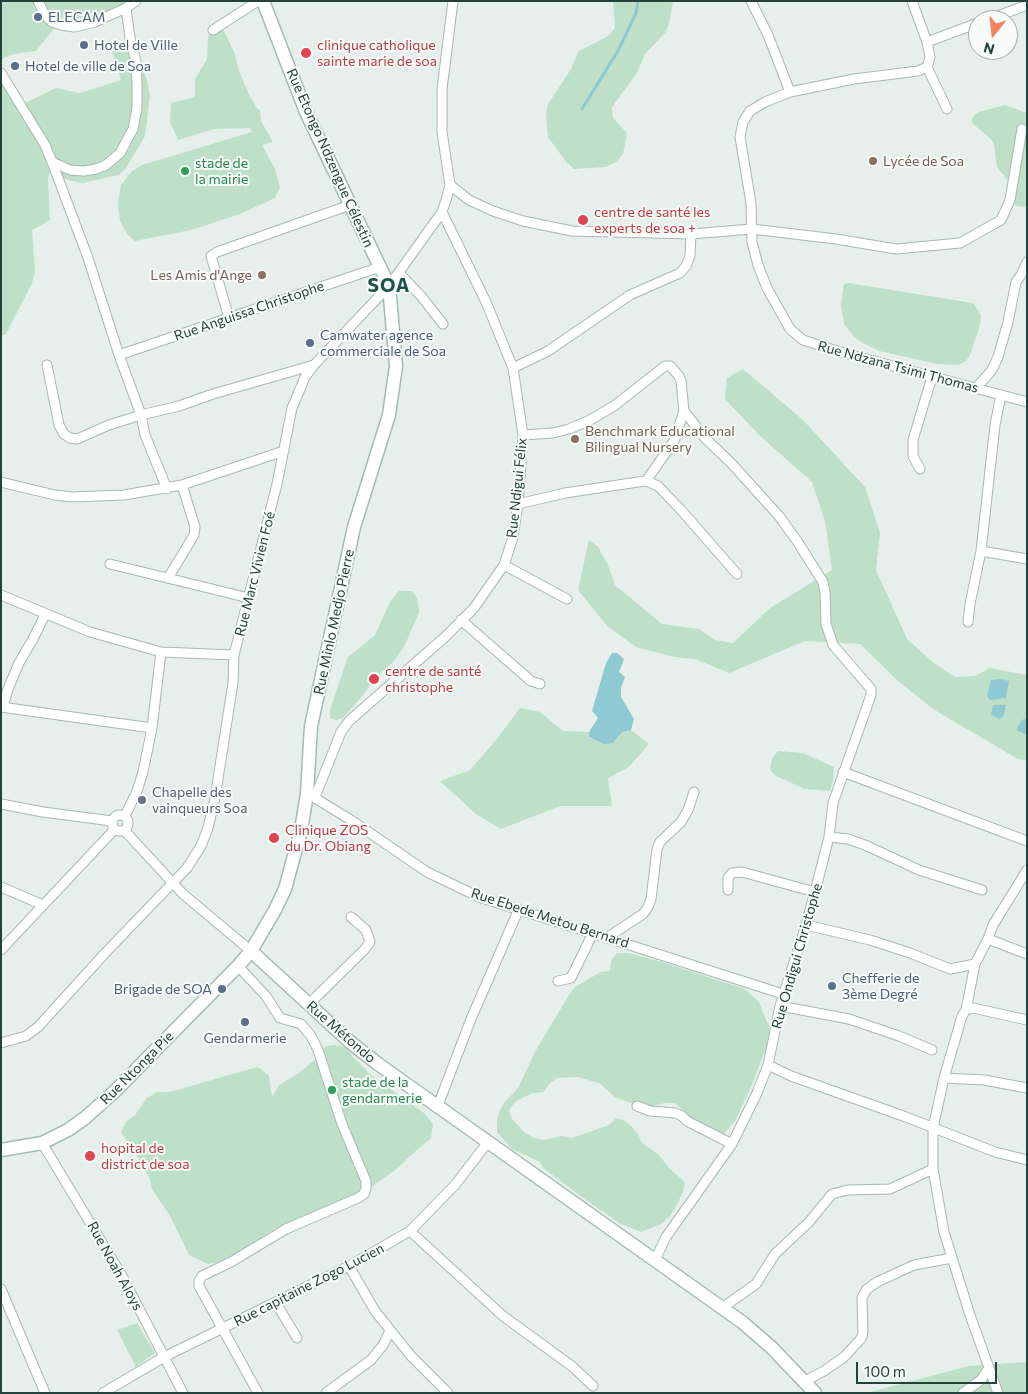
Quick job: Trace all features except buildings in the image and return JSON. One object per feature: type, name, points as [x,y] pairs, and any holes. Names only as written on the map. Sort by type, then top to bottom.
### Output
[{"type":"street","points":[[38,1],[45,15],[52,22],[74,27],[95,22],[126,8],[136,1]]},
{"type":"street","points":[[213,30],[258,1]]},
{"type":"street","name":"Rue Etongo Ndzengue Célestin","points":[[263,1],[306,112],[389,286]]},
{"type":"street","points":[[453,1],[442,89],[442,132],[450,185],[469,200],[493,211],[523,221],[589,232],[691,234],[752,229],[896,248],[960,243],[1001,220],[1010,200],[1022,130]]},
{"type":"street","points":[[751,1],[768,34],[790,92]]},
{"type":"street","points":[[912,1],[927,42],[930,57],[927,67],[947,109]]},
{"type":"street","points":[[1014,10],[1027,5]]},
{"type":"street","points":[[52,162],[70,170],[84,171],[106,165],[120,153],[133,129],[137,108],[138,86],[136,61],[130,38],[126,8]]},
{"type":"street","points":[[927,42],[968,27]]},
{"type":"street","name":"Rue Ndzana Tsimi Thomas","points":[[927,67],[918,71],[854,79],[790,92],[750,111],[743,122],[740,136],[751,203],[752,242],[758,265],[767,288],[790,329],[803,340],[821,347],[1027,402]]},
{"type":"street","points":[[1,73],[45,145],[52,162],[88,258],[145,435],[167,489]]},
{"type":"street","name":"Rue Marc Vivien Foé","points":[[1,595],[45,615],[90,632],[161,652],[234,655],[284,451],[292,408],[305,377],[399,273],[442,212],[450,185]]},
{"type":"street","points":[[229,318],[211,256],[217,252],[350,205]]},
{"type":"street","name":"Rue Ndigui Félix","points":[[311,796],[336,740],[350,721],[445,637],[478,603],[504,565],[513,537],[518,504],[523,436],[513,368],[486,302],[442,212]]},
{"type":"street","points":[[513,368],[548,351],[630,295],[680,273],[686,266],[690,256],[691,234]]},
{"type":"street","points":[[976,388],[992,370],[998,357],[1008,322],[1016,282],[1027,262]]},
{"type":"street","name":"Rue Anguissa Christophe","points":[[119,355],[380,267]]},
{"type":"street","points":[[399,273],[421,296],[443,324]]},
{"type":"street","name":"Rue Minlo Medjo Pierre","points":[[251,951],[285,889],[311,796],[311,726],[354,527],[389,415],[396,366],[389,286]]},
{"type":"street","points":[[47,365],[59,425],[64,434],[70,438],[77,439],[109,425],[140,415],[179,406],[314,365]]},
{"type":"street","points":[[523,436],[553,433],[569,429],[590,420],[614,406],[665,366],[670,366],[679,376],[684,411],[674,441],[646,481]]},
{"type":"street","points":[[920,469],[914,456],[913,440],[932,377]]},
{"type":"street","points":[[968,622],[981,550],[1000,395]]},
{"type":"street","name":"Rue Ondigui Christophe","points":[[655,1260],[666,1237],[732,1144],[757,1093],[768,1065],[780,1006],[806,925],[829,837],[833,803],[871,695],[871,689],[833,645],[826,624],[823,582],[797,541],[779,516],[732,464],[705,438],[684,411]]},
{"type":"street","points":[[1,482],[38,492],[72,497],[124,496],[182,485],[284,451]]},
{"type":"street","points":[[518,504],[565,493],[646,481],[658,486],[737,574]]},
{"type":"street","points":[[168,578],[194,535],[195,527],[182,485]]},
{"type":"street","points":[[981,550],[1027,559]]},
{"type":"street","points":[[110,564],[249,598]]},
{"type":"street","points":[[504,565],[567,599]]},
{"type":"street","points":[[45,615],[12,680],[2,707],[152,728]]},
{"type":"street","points":[[461,620],[530,681],[540,684]]},
{"type":"street","points":[[125,816],[137,791],[143,772],[152,728],[161,652]]},
{"type":"street","points":[[1,1044],[26,1036],[38,1027],[107,951],[173,884],[194,858],[208,828],[215,798],[233,683],[234,655]]},
{"type":"street","points":[[843,772],[1027,841]]},
{"type":"street","points":[[608,937],[643,914],[648,907],[651,900],[657,849],[660,842],[681,822],[688,810],[694,792]]},
{"type":"street","name":"Rue Ebede Metou Bernard","points":[[311,796],[390,845],[427,872],[479,897],[518,911],[608,937],[784,994]]},
{"type":"street","points":[[1,804],[117,826]]},
{"type":"street","points":[[117,826],[116,816],[125,816]]},
{"type":"street","points":[[1,950],[117,826],[128,822],[125,816]]},
{"type":"street","name":"Rue Métondo","points":[[117,826],[173,884],[251,951],[370,1059],[742,1322],[771,1347],[815,1393]]},
{"type":"street","points":[[829,837],[848,839],[920,870],[982,890]]},
{"type":"street","points":[[998,1393],[952,1258],[942,1220],[933,1169],[932,1128],[944,1078],[962,1016],[966,1010],[975,964],[993,925],[1027,870]]},
{"type":"street","points":[[728,890],[728,878],[732,873],[742,872],[815,892]]},
{"type":"street","points":[[1,887],[43,906]]},
{"type":"street","points":[[437,1108],[471,1019],[518,911]]},
{"type":"street","points":[[308,1004],[370,942],[366,930],[350,918]]},
{"type":"street","points":[[806,925],[894,948],[950,969],[975,964]]},
{"type":"street","points":[[558,981],[571,978],[592,933]]},
{"type":"street","points":[[988,939],[1027,954]]},
{"type":"street","name":"Rue Ntonga Pie","points":[[1,1150],[42,1143],[76,1125],[99,1106],[251,951]]},
{"type":"street","points":[[238,966],[266,996],[280,1018],[301,1024],[311,1036],[318,1050],[342,1124],[366,1181],[364,1194],[358,1198],[286,1229],[231,1262],[202,1276],[199,1281],[199,1286],[258,1393]]},
{"type":"street","points":[[780,1006],[849,1019],[932,1050]]},
{"type":"street","points":[[966,1010],[973,1008],[1027,1020]]},
{"type":"street","points":[[768,1065],[791,1076],[958,1136],[995,1152],[1027,1160]]},
{"type":"street","points":[[944,1078],[984,1080],[1027,1088]]},
{"type":"street","points":[[637,1106],[650,1112],[675,1113],[732,1144]]},
{"type":"street","name":"Rue capitaine Zogo Lucien","points":[[104,1393],[164,1357],[349,1266],[410,1231],[455,1185],[488,1142]]},
{"type":"street","name":"Rue Noah Aloys","points":[[42,1143],[121,1274],[183,1393]]},
{"type":"street","points":[[722,1308],[756,1284],[775,1254],[809,1222],[832,1194],[848,1190],[890,1189],[933,1169]]},
{"type":"street","points":[[410,1231],[503,1316],[573,1367],[593,1386]]},
{"type":"street","points":[[805,1381],[844,1357],[862,1337],[862,1298],[866,1290],[877,1282],[914,1265],[952,1258]]},
{"type":"street","points":[[349,1266],[375,1311],[390,1331],[411,1356],[448,1393]]},
{"type":"street","points":[[1,1288],[45,1393]]},
{"type":"street","points":[[276,1302],[297,1338]]},
{"type":"street","points":[[326,1393],[371,1360],[383,1346],[390,1331]]},
{"type":"street","points":[[963,1393],[981,1380],[989,1368]]},
{"type":"green space","points":[[1,1],[140,1],[123,13],[55,27],[36,51],[14,54],[1,59]]},
{"type":"green space","points":[[613,1],[673,1],[669,24],[665,33],[645,54],[637,73],[612,107],[613,118],[627,133],[623,154],[616,162],[606,167],[574,169],[567,163],[548,137],[546,115],[548,104],[571,69],[579,51],[608,36],[615,28]]},
{"type":"green space","points":[[221,25],[235,54],[239,71],[250,97],[255,107],[260,110],[261,121],[273,142],[262,145],[275,169],[280,187],[275,198],[240,214],[191,230],[135,241],[127,234],[120,221],[118,203],[121,185],[132,171],[142,165],[252,132],[250,128],[214,129],[178,140],[170,122],[171,103],[195,97],[195,79],[207,59],[208,36]]},
{"type":"green space","points":[[127,39],[135,51],[147,80],[150,96],[145,136],[126,168],[119,175],[82,183],[60,178],[53,164],[48,178],[50,220],[32,230],[35,271],[32,283],[6,334],[1,336],[1,71],[21,105],[56,88],[80,93],[121,80],[111,48]]},
{"type":"green space","points":[[1005,105],[1027,113],[1027,207],[1016,206],[1010,199],[1008,181],[997,167],[994,144],[991,139],[973,124],[972,119],[975,114]]},
{"type":"green space","points":[[848,283],[973,303],[981,317],[970,355],[966,361],[958,365],[937,364],[879,351],[863,343],[854,337],[844,324],[841,306],[844,284]]},
{"type":"green space","points":[[743,369],[803,420],[865,487],[880,533],[876,570],[907,639],[934,663],[955,677],[975,676],[990,668],[1027,675],[1027,761],[1016,758],[933,709],[897,680],[860,644],[805,641],[729,673],[695,659],[674,657],[636,647],[607,626],[578,590],[589,540],[598,547],[608,565],[615,585],[662,624],[699,629],[715,640],[733,643],[770,608],[832,570],[825,521],[812,482],[760,436],[725,399],[727,378]]},
{"type":"green space","points":[[399,591],[412,591],[417,598],[419,612],[405,645],[393,662],[372,681],[365,693],[343,718],[336,720],[330,718],[330,710],[348,657],[375,635],[390,602]]},
{"type":"green space","points":[[520,708],[540,712],[563,731],[589,732],[589,738],[613,743],[622,732],[631,730],[649,744],[629,767],[608,778],[612,806],[560,806],[501,829],[477,815],[440,781],[470,770]]},
{"type":"green space","points":[[778,751],[803,753],[834,767],[830,791],[805,789],[776,776],[770,767],[773,757]]},
{"type":"green space","points":[[617,953],[629,953],[662,962],[745,989],[759,1002],[767,1022],[773,1029],[752,1085],[735,1121],[722,1136],[712,1140],[675,1103],[665,1103],[644,1108],[615,1097],[599,1083],[578,1077],[557,1078],[549,1084],[544,1092],[533,1093],[524,1097],[515,1102],[509,1110],[512,1119],[525,1133],[543,1140],[562,1136],[572,1138],[609,1125],[616,1118],[625,1121],[632,1127],[642,1143],[658,1154],[670,1169],[685,1182],[683,1192],[668,1218],[661,1224],[641,1232],[621,1224],[586,1200],[543,1168],[540,1162],[512,1149],[497,1132],[499,1112],[504,1103],[518,1088],[536,1050],[569,995],[575,987],[592,977],[601,972],[610,971],[611,961]]},
{"type":"green space","points":[[326,1046],[342,1046],[348,1050],[370,1074],[424,1113],[433,1124],[431,1138],[398,1168],[363,1193],[274,1229],[238,1252],[218,1262],[208,1264],[189,1255],[170,1216],[152,1189],[150,1179],[139,1159],[121,1132],[126,1122],[135,1115],[147,1098],[157,1092],[170,1092],[257,1067],[269,1076],[272,1097],[279,1085],[299,1073],[317,1058]]},
{"type":"green space","points":[[137,1323],[155,1353],[136,1367],[117,1330]]},
{"type":"green space","points":[[1027,1362],[1027,1393],[866,1393],[969,1366]]},
{"type":"water","points":[[612,653],[617,653],[624,659],[619,672],[625,677],[621,688],[621,697],[634,719],[631,730],[622,732],[613,743],[604,744],[589,737],[589,732],[598,718],[592,711],[606,663]]},
{"type":"water","points":[[991,680],[1009,681],[1006,698],[990,700],[987,696]]},
{"type":"water","points":[[993,705],[1006,705],[1004,715],[1000,719],[991,715]]},
{"type":"water","points":[[1027,718],[1027,735],[1016,730],[1022,720]]},
{"type":"waterway","points":[[582,109],[619,49],[636,13],[638,1]]},
{"type":"place","name":"ELECAM","points":[[38,17]]},
{"type":"place","name":"Hotel de Ville","points":[[84,45]]},
{"type":"place","name":"clinique catholique sainte marie de soa","points":[[306,53]]},
{"type":"place","name":"Hotel de ville de Soa","points":[[15,66]]},
{"type":"place","name":"Lycée de Soa","points":[[873,161]]},
{"type":"place","name":"stade de la mairie","points":[[185,171]]},
{"type":"place","name":"centre de santé les experts de soa +","points":[[583,220]]},
{"type":"place","name":"Les Amis d'Ange","points":[[262,275]]},
{"type":"place","name":"Camwater agence commerciale de Soa","points":[[310,343]]},
{"type":"place","name":"Benchmark Educational Bilingual Nursery","points":[[575,439]]},
{"type":"place","name":"centre de santé christophe","points":[[374,679]]},
{"type":"place","name":"Chapelle des vainqueurs Soa","points":[[142,800]]},
{"type":"place","name":"Clinique ZOS du Dr. Obiang","points":[[274,838]]},
{"type":"place","name":"Chefferie de 3ème Degré","points":[[832,986]]},
{"type":"place","name":"Brigade de SOA","points":[[222,989]]},
{"type":"place","name":"Gendarmerie","points":[[245,1022]]},
{"type":"place","name":"stade de la gendarmerie","points":[[332,1090]]},
{"type":"place","name":"hopital de district de soa","points":[[90,1156]]},
{"type":"district","name":"SOA","points":[[389,286]]}]
